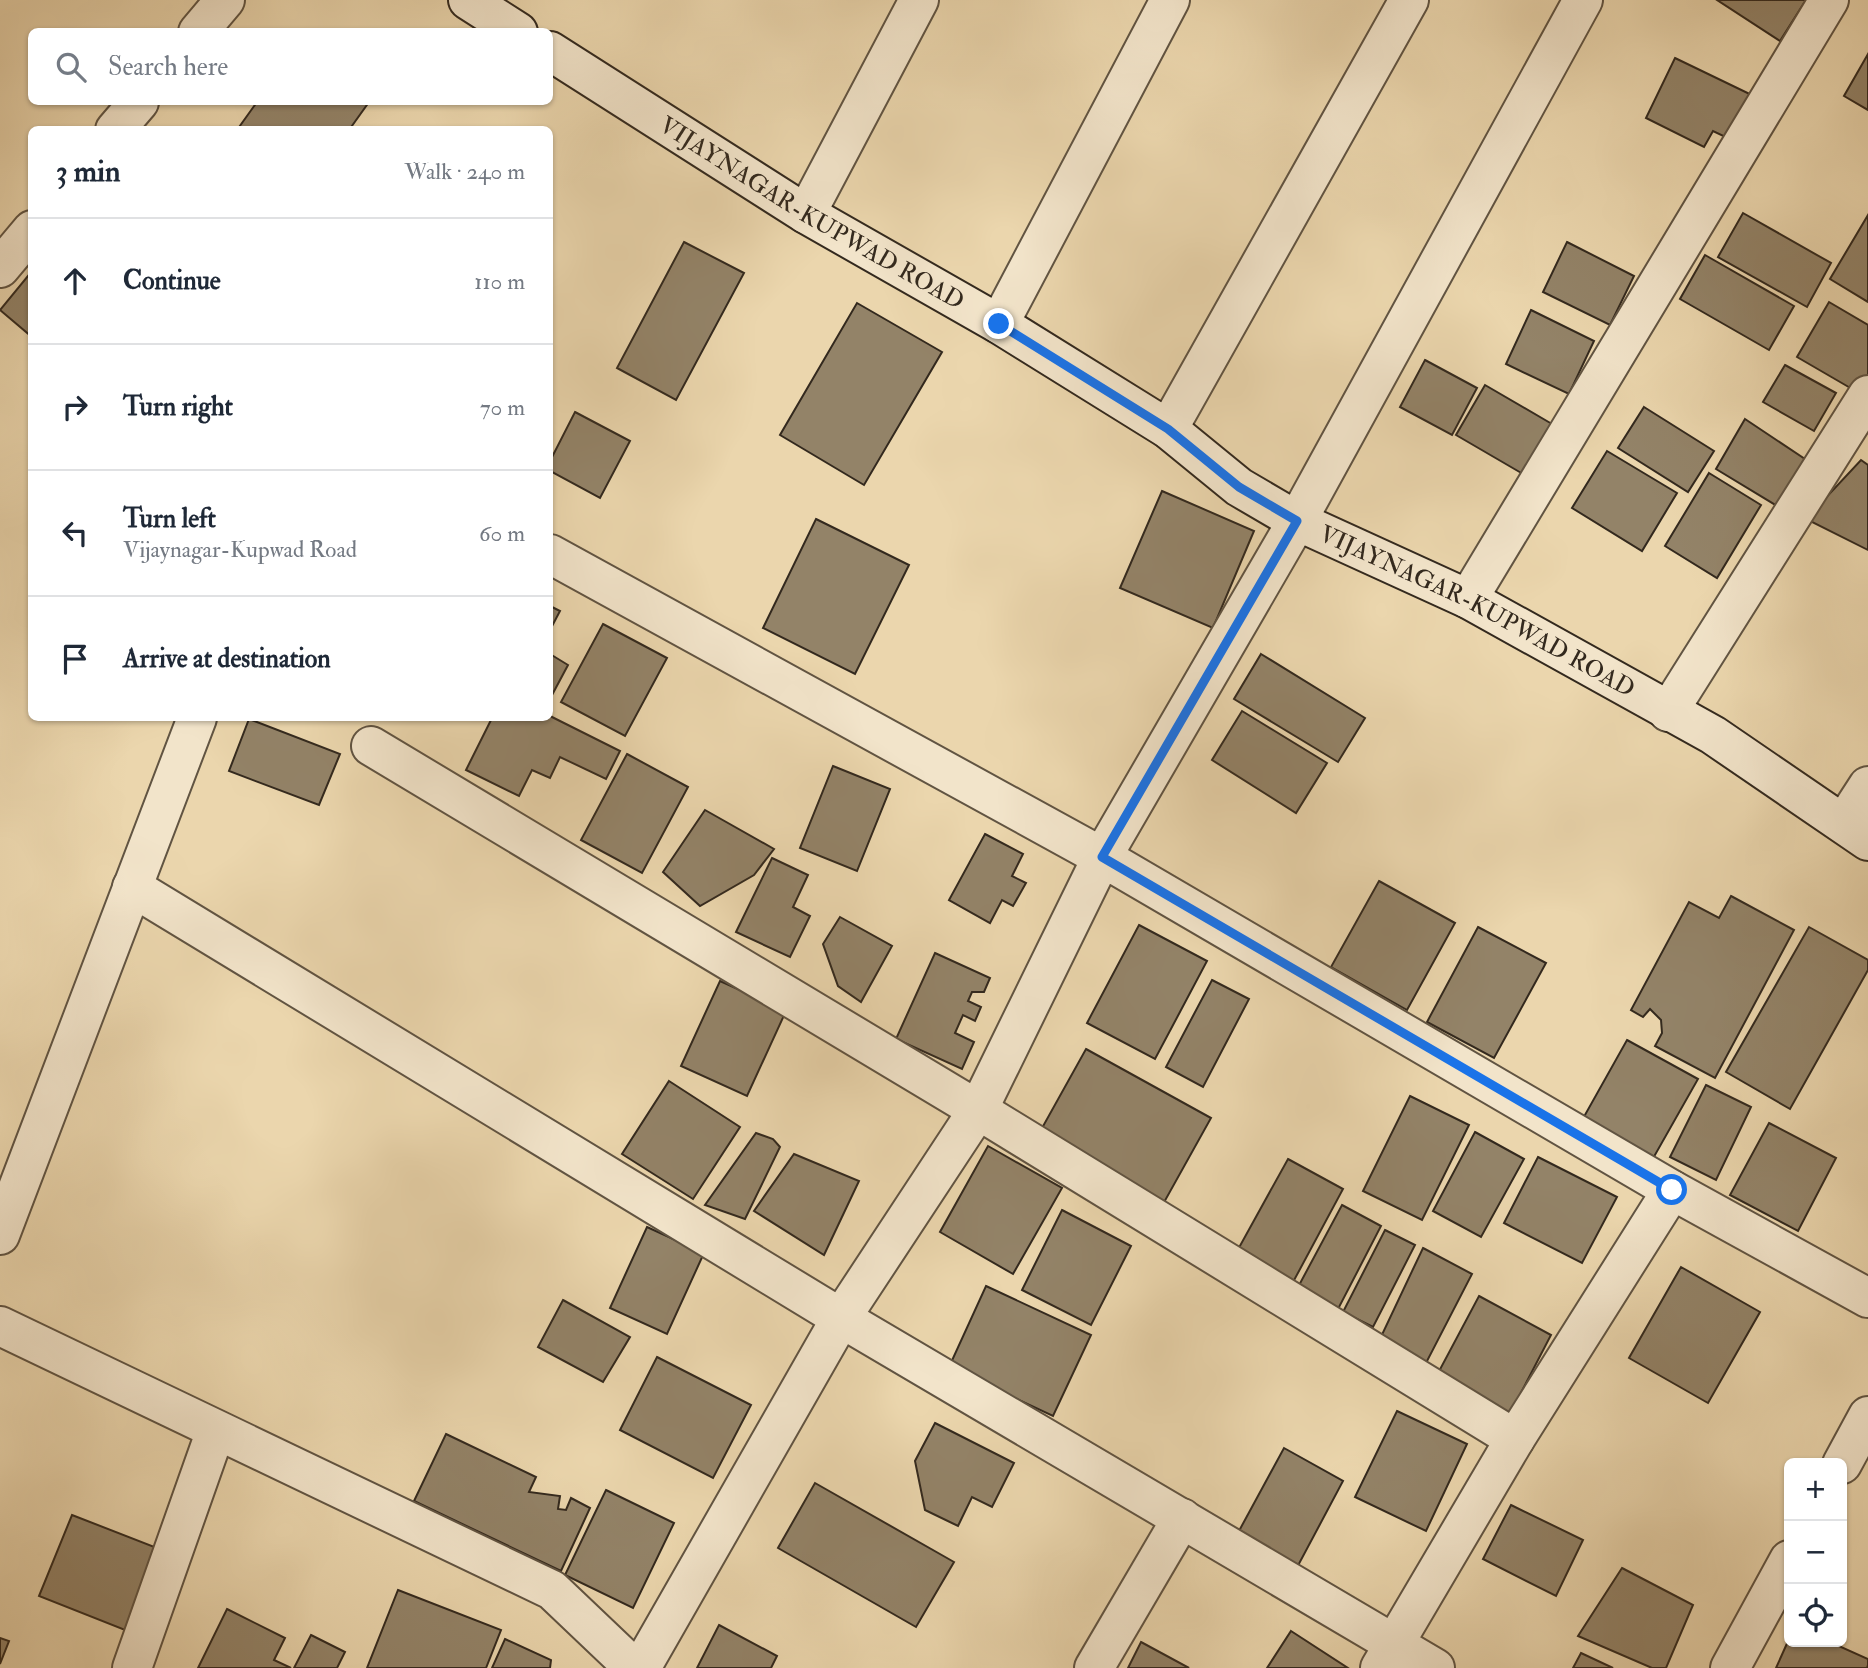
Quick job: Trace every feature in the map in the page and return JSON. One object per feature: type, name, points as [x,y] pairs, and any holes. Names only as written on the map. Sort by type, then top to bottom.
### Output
[{"type":"street","points":[[201,28],[225,0]]},
{"type":"street","points":[[468,0],[512,28]]},
{"type":"street","points":[[806,214],[919,0]]},
{"type":"street","points":[[999,324],[1170,0]]},
{"type":"street","points":[[1168,429],[1409,0]]},
{"type":"street","points":[[641,1668],[841,1318],[978,1110],[1102,857],[1297,521],[1583,0]]},
{"type":"street","points":[[1468,599],[1829,0]]},
{"type":"street","name":"VIJAYNAGAR-KUPWAD ROAD","points":[[553,53],[806,214],[999,324],[1168,429],[1239,487],[1297,521],[1468,599],[1713,735],[1856,832]]},
{"type":"street","points":[[119,126],[137,105]]},
{"type":"street","points":[[0,268],[28,235]]},
{"type":"street","points":[[1668,712],[1868,395]]},
{"type":"street","points":[[553,556],[1102,857],[1672,1190],[1868,1298]]},
{"type":"street","points":[[0,1234],[196,721]]},
{"type":"street","points":[[371,746],[978,1110],[1515,1439]]},
{"type":"street","points":[[1856,832],[1868,786]]},
{"type":"street","points":[[132,887],[841,1318],[1182,1518],[1387,1656],[1435,1668]]},
{"type":"street","points":[[1387,1656],[1515,1439],[1672,1190]]},
{"type":"street","points":[[0,1326],[552,1590],[634,1668]]},
{"type":"street","points":[[1845,1458],[1868,1416]]},
{"type":"street","points":[[132,1668],[216,1430]]},
{"type":"street","points":[[1094,1668],[1182,1518]]},
{"type":"street","points":[[1730,1668],[1784,1569]]},
{"type":"building","points":[[1717,0],[1806,0],[1780,41]]},
{"type":"building","points":[[1868,54],[1868,110],[1844,96]]},
{"type":"building","points":[[1675,58],[1758,98],[1736,142],[1713,131],[1704,147],[1646,118]]},
{"type":"building","points":[[255,105],[367,105],[352,126],[240,126]]},
{"type":"building","points":[[1743,213],[1831,263],[1807,307],[1718,257]]},
{"type":"building","points":[[1868,215],[1868,302],[1830,279]]},
{"type":"building","points":[[684,242],[744,273],[676,400],[617,368]]},
{"type":"building","points":[[1567,242],[1634,276],[1610,325],[1543,292]]},
{"type":"building","points":[[1705,255],[1794,306],[1769,350],[1680,299]]},
{"type":"building","points":[[28,276],[28,334],[0,310]]},
{"type":"building","points":[[1829,302],[1868,325],[1868,378],[1859,393],[1797,357]]},
{"type":"building","points":[[857,303],[942,352],[864,485],[780,435]]},
{"type":"building","points":[[1531,310],[1594,341],[1569,394],[1506,364]]},
{"type":"building","points":[[1425,360],[1477,388],[1452,435],[1400,407]]},
{"type":"building","points":[[1785,365],[1836,393],[1814,431],[1763,402]]},
{"type":"building","points":[[1485,385],[1552,424],[1523,474],[1456,435]]},
{"type":"building","points":[[1644,407],[1714,451],[1688,492],[1618,448]]},
{"type":"building","points":[[575,412],[630,441],[600,498],[553,473],[553,455]]},
{"type":"building","points":[[1745,419],[1808,461],[1782,509],[1716,469]]},
{"type":"building","points":[[1607,451],[1677,493],[1642,551],[1572,508]]},
{"type":"building","points":[[1861,460],[1868,465],[1868,550],[1806,519]]},
{"type":"building","points":[[1709,473],[1761,505],[1717,578],[1665,546]]},
{"type":"building","points":[[1162,491],[1254,531],[1213,628],[1120,588]]},
{"type":"building","points":[[816,519],[909,565],[855,674],[763,628]]},
{"type":"building","points":[[553,608],[560,611],[553,624]]},
{"type":"building","points":[[603,624],[667,658],[625,736],[561,702]]},
{"type":"building","points":[[1261,654],[1365,718],[1338,762],[1234,699]]},
{"type":"building","points":[[553,656],[568,665],[553,693]]},
{"type":"building","points":[[1242,711],[1327,763],[1296,813],[1212,760]]},
{"type":"building","points":[[553,718],[620,751],[606,779],[560,757],[550,778],[532,770],[519,796],[466,770],[490,721],[553,721]]},
{"type":"building","points":[[248,721],[340,754],[319,805],[229,771]]},
{"type":"building","points":[[627,754],[688,787],[642,873],[581,840]]},
{"type":"building","points":[[833,766],[890,789],[857,871],[800,848]]},
{"type":"building","points":[[705,810],[774,849],[754,875],[700,906],[663,872]]},
{"type":"building","points":[[985,834],[1023,854],[1012,876],[1026,883],[1013,906],[1002,900],[990,923],[949,900]]},
{"type":"building","points":[[772,858],[808,875],[793,907],[810,916],[790,957],[736,932]]},
{"type":"building","points":[[1379,881],[1455,923],[1407,1010],[1331,967]]},
{"type":"building","points":[[1731,896],[1794,930],[1715,1078],[1655,1046],[1662,1033],[1661,1020],[1650,1009],[1643,1017],[1631,1010],[1689,902],[1719,918]]},
{"type":"building","points":[[840,917],[892,946],[861,1002],[838,986],[823,944]]},
{"type":"building","points":[[1139,925],[1207,961],[1155,1059],[1087,1023]]},
{"type":"building","points":[[1478,927],[1546,963],[1494,1058],[1427,1022]]},
{"type":"building","points":[[1809,927],[1868,960],[1868,970],[1790,1109],[1726,1072]]},
{"type":"building","points":[[935,953],[990,978],[984,992],[972,992],[968,1001],[981,1007],[975,1021],[963,1015],[955,1033],[974,1042],[962,1069],[896,1039]]},
{"type":"building","points":[[1212,980],[1249,999],[1203,1087],[1166,1067]]},
{"type":"building","points":[[720,981],[786,1011],[747,1096],[681,1066]]},
{"type":"building","points":[[1627,1040],[1698,1079],[1651,1162],[1581,1122]]},
{"type":"building","points":[[1086,1049],[1211,1118],[1162,1206],[1037,1137]]},
{"type":"building","points":[[669,1081],[740,1127],[693,1199],[622,1154]]},
{"type":"building","points":[[1706,1085],[1751,1107],[1716,1180],[1670,1157]]},
{"type":"building","points":[[1410,1096],[1469,1125],[1422,1220],[1363,1191]]},
{"type":"building","points":[[1769,1123],[1836,1158],[1798,1231],[1730,1195]]},
{"type":"building","points":[[1475,1132],[1524,1159],[1481,1237],[1433,1211]]},
{"type":"building","points":[[756,1133],[773,1139],[780,1147],[745,1219],[705,1205]]},
{"type":"building","points":[[988,1146],[1062,1188],[1013,1274],[940,1232]]},
{"type":"building","points":[[794,1154],[859,1181],[824,1255],[754,1211]]},
{"type":"building","points":[[1538,1157],[1617,1197],[1582,1263],[1504,1223]]},
{"type":"building","points":[[1288,1159],[1343,1189],[1292,1284],[1236,1253]]},
{"type":"building","points":[[1342,1205],[1381,1226],[1337,1311],[1297,1289]]},
{"type":"building","points":[[1062,1210],[1131,1246],[1091,1325],[1022,1290]]},
{"type":"building","points":[[647,1227],[704,1253],[667,1334],[610,1308]]},
{"type":"building","points":[[1385,1230],[1415,1245],[1373,1327],[1343,1312]]},
{"type":"building","points":[[1423,1248],[1472,1274],[1425,1365],[1379,1341]]},
{"type":"building","points":[[1681,1267],[1760,1312],[1708,1403],[1629,1358]]},
{"type":"building","points":[[986,1286],[1091,1335],[1053,1416],[949,1367]]},
{"type":"building","points":[[1479,1296],[1551,1335],[1510,1414],[1437,1375]]},
{"type":"building","points":[[563,1300],[630,1337],[603,1382],[538,1347]]},
{"type":"building","points":[[657,1357],[751,1405],[713,1478],[620,1430]]},
{"type":"building","points":[[1397,1411],[1467,1444],[1426,1531],[1355,1497]]},
{"type":"building","points":[[935,1423],[1014,1463],[992,1507],[972,1497],[958,1526],[925,1510],[915,1461]]},
{"type":"building","points":[[446,1434],[536,1477],[529,1492],[560,1496],[558,1509],[566,1510],[571,1498],[590,1508],[561,1571],[414,1501]]},
{"type":"building","points":[[1284,1448],[1343,1481],[1293,1575],[1233,1542]]},
{"type":"building","points":[[815,1483],[954,1562],[916,1627],[778,1548]]},
{"type":"building","points":[[606,1490],[674,1523],[633,1608],[565,1575]]},
{"type":"building","points":[[1511,1505],[1583,1540],[1556,1596],[1483,1559]]},
{"type":"building","points":[[72,1515],[157,1548],[125,1630],[39,1596]]},
{"type":"building","points":[[1622,1568],[1693,1605],[1666,1668],[1652,1668],[1578,1636]]},
{"type":"building","points":[[398,1590],[501,1630],[486,1668],[367,1668]]},
{"type":"building","points":[[227,1609],[285,1638],[274,1660],[291,1668],[198,1668]]},
{"type":"building","points":[[719,1625],[777,1656],[771,1668],[697,1668]]},
{"type":"building","points":[[1291,1631],[1348,1668],[1267,1668]]},
{"type":"building","points":[[311,1635],[345,1652],[337,1668],[294,1668]]},
{"type":"building","points":[[0,1638],[9,1641],[0,1664]]},
{"type":"building","points":[[505,1639],[551,1660],[550,1668],[492,1668]]},
{"type":"building","points":[[1141,1642],[1189,1668],[1128,1668]]},
{"type":"building","points":[[1785,1647],[1841,1647],[1868,1659],[1867,1668],[1776,1668]]},
{"type":"building","points":[[1581,1653],[1613,1668],[1573,1668]]},
{"type":"route","points":[[999,324],[1168,429],[1239,487],[1297,521],[1102,857],[1672,1190]]}]
